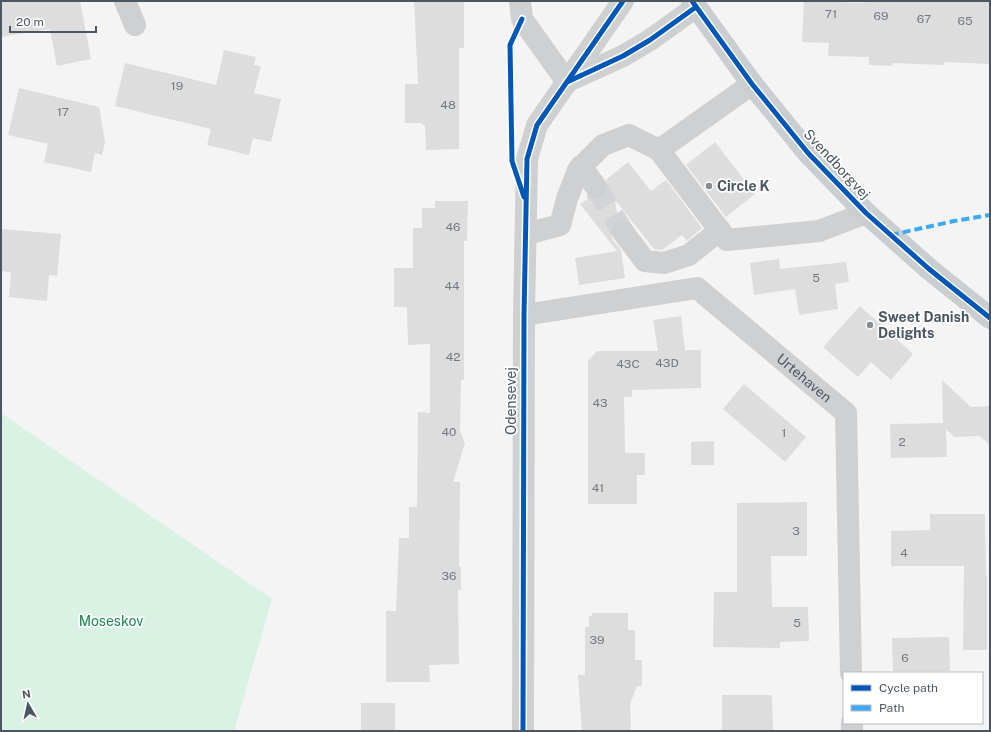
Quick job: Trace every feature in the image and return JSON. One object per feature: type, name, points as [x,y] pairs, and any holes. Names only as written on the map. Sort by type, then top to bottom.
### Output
[{"type":"main road","name":"Svendborgvej","points":[[694,4],[752,84],[808,152],[866,213],[929,269],[990,318]]},
{"type":"street","points":[[125,1],[135,25]]},
{"type":"street","points":[[520,1],[522,20],[567,82],[623,56],[650,40],[694,4]]},
{"type":"street","name":"Odensevej","points":[[523,731],[524,315],[527,159],[537,125],[623,1]]},
{"type":"street","points":[[659,150],[752,84]]},
{"type":"street","points":[[526,234],[560,225],[575,177],[581,166],[603,145],[629,135],[659,150],[727,240],[818,231],[866,213]]},
{"type":"street","points":[[581,166],[596,187]]},
{"type":"street","points":[[623,232],[645,261],[664,263],[689,255],[720,230]]},
{"type":"street","name":"Urtehaven","points":[[524,315],[697,288],[846,413],[851,672]]},
{"type":"green space","name":"Moseskov","points":[[1,413],[272,599],[234,731],[1,731]]},
{"type":"building","points":[[1,1],[80,1],[91,59],[57,66],[50,29],[1,37]]},
{"type":"building","points":[[414,1],[464,1],[464,48],[459,48],[459,149],[426,150],[425,125],[422,125],[422,123],[405,123],[405,84],[418,84]]},
{"type":"building","points":[[804,1],[865,3],[865,1],[990,1],[990,64],[944,62],[943,65],[893,63],[892,66],[869,65],[869,57],[828,56],[829,43],[802,42]]},
{"type":"building","points":[[224,50],[256,57],[254,65],[261,66],[254,93],[281,99],[271,142],[253,138],[249,155],[207,145],[211,129],[115,106],[125,63],[216,85]]},
{"type":"building","points":[[19,88],[99,107],[105,142],[102,155],[95,153],[91,172],[44,162],[48,144],[8,135]]},
{"type":"building","points":[[715,142],[755,194],[726,217],[686,165]]},
{"type":"building","points":[[628,162],[651,191],[666,180],[702,228],[687,241],[682,235],[662,250],[654,249],[615,200],[618,221],[612,227],[611,233],[613,240],[621,250],[625,278],[579,285],[575,258],[617,251],[580,204],[588,199],[586,196],[587,195],[591,198],[597,199],[604,197],[607,193],[608,186],[606,180]]},
{"type":"building","points":[[435,201],[468,201],[467,241],[464,241],[464,380],[461,380],[460,431],[465,443],[453,482],[460,482],[459,567],[461,567],[461,590],[458,590],[459,664],[429,665],[430,682],[386,682],[386,611],[396,611],[399,538],[409,538],[409,507],[417,507],[418,412],[430,413],[430,344],[408,345],[407,307],[394,307],[394,268],[413,268],[413,228],[422,228],[422,208],[435,208]]},
{"type":"building","points":[[1,229],[61,234],[57,276],[49,275],[47,301],[9,297],[11,272],[1,271]]},
{"type":"building","points":[[779,259],[780,269],[846,262],[849,282],[835,284],[838,309],[799,315],[795,289],[754,295],[750,263]]},
{"type":"building","points":[[860,306],[913,354],[891,380],[871,362],[858,377],[823,347]]},
{"type":"building","points":[[681,316],[685,350],[701,350],[701,388],[632,390],[632,397],[624,397],[625,453],[645,453],[645,475],[637,475],[637,504],[588,504],[588,361],[597,351],[658,351],[653,320]]},
{"type":"building","points":[[942,380],[971,407],[990,406],[990,445],[979,436],[954,437],[946,429],[947,457],[891,458],[890,424],[943,423]]},
{"type":"building","points":[[744,384],[806,437],[785,462],[723,409]]},
{"type":"building","points":[[714,441],[714,465],[691,465],[691,442]]},
{"type":"building","points":[[807,502],[807,556],[771,556],[772,607],[808,607],[809,641],[780,642],[780,648],[713,647],[714,592],[737,592],[737,503]]},
{"type":"building","points":[[930,514],[985,514],[987,650],[963,650],[964,566],[891,566],[891,531],[930,530]]},
{"type":"building","points":[[592,613],[628,613],[628,630],[635,630],[635,660],[642,660],[642,686],[637,686],[630,704],[631,731],[582,731],[578,675],[585,675],[585,627],[589,627],[589,616],[592,616]]},
{"type":"building","points":[[949,637],[950,671],[893,671],[892,638]]},
{"type":"building","points":[[722,695],[772,695],[773,731],[722,731]]},
{"type":"building","points":[[361,703],[395,703],[395,731],[361,731]]},
{"type":"tunnel","points":[[596,187],[623,232]]},
{"type":"marked path","points":[[891,235],[954,221],[990,215]]},
{"type":"cycle path","points":[[523,731],[524,315],[527,159],[537,125],[623,1]]},
{"type":"cycle path","points":[[692,1],[752,84],[808,153],[866,213],[929,269],[990,318]]},
{"type":"cycle path","points":[[567,82],[623,56],[650,40],[696,7]]},
{"type":"cycle path","points":[[522,19],[510,45],[512,161],[524,197]]},
{"type":"place","name":"Circle K","points":[[709,186]]},
{"type":"place","name":"Sweet Danish Delights","points":[[870,325]]}]
